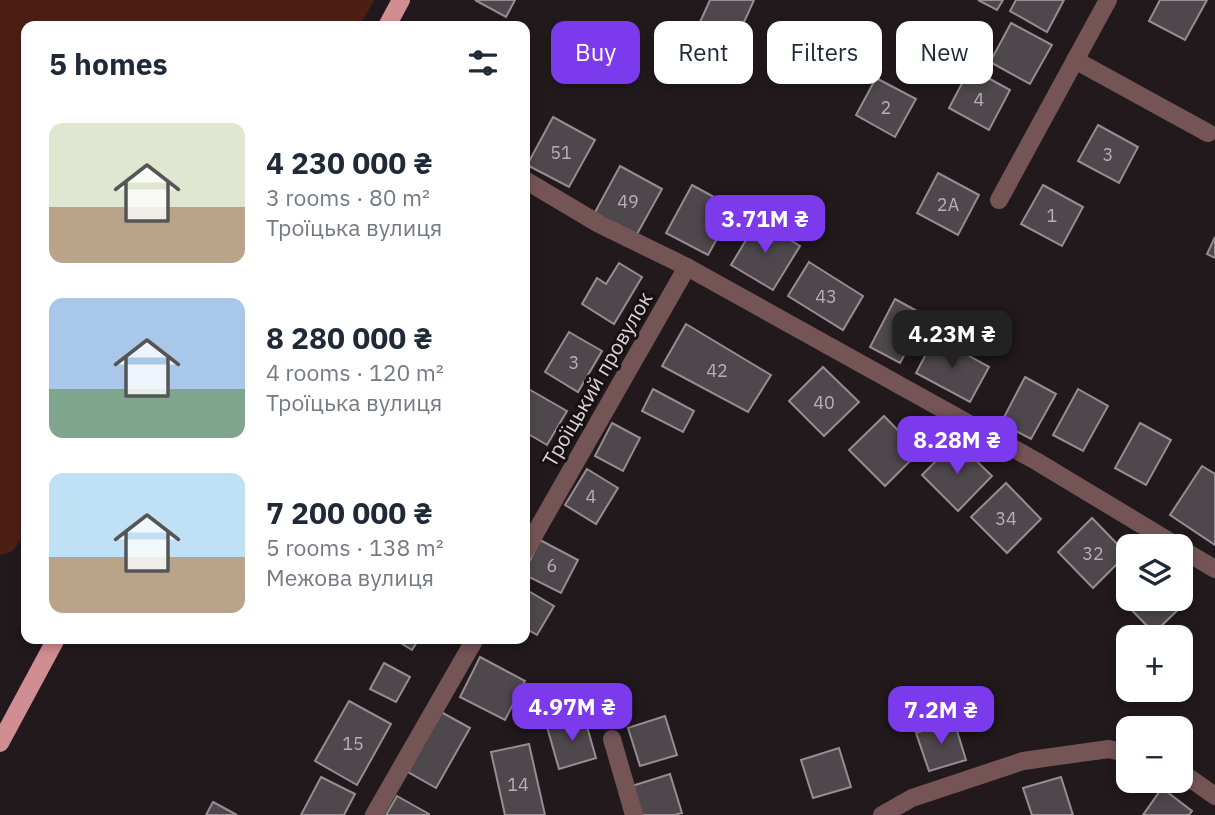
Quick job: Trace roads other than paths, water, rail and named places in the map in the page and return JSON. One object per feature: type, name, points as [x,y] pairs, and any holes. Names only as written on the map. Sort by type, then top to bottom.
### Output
[{"type":"main road","points":[[390,21],[401,0]]},
{"type":"main road","points":[[0,743],[54,644]]},
{"type":"street","points":[[999,200],[1108,0]]},
{"type":"street","points":[[1075,60],[1208,133]]},
{"type":"street","points":[[530,183],[599,225],[687,267],[1036,461],[1157,534]]},
{"type":"street","name":"Троїцький провулок","points":[[530,542],[687,267]]},
{"type":"street","points":[[1193,556],[1215,569]]},
{"type":"street","points":[[374,815],[472,644]]},
{"type":"street","points":[[612,739],[634,815]]},
{"type":"street","points":[[882,815],[912,798],[1023,761],[1110,749],[1116,751]]},
{"type":"street","points":[[1193,780],[1215,796]]}]
